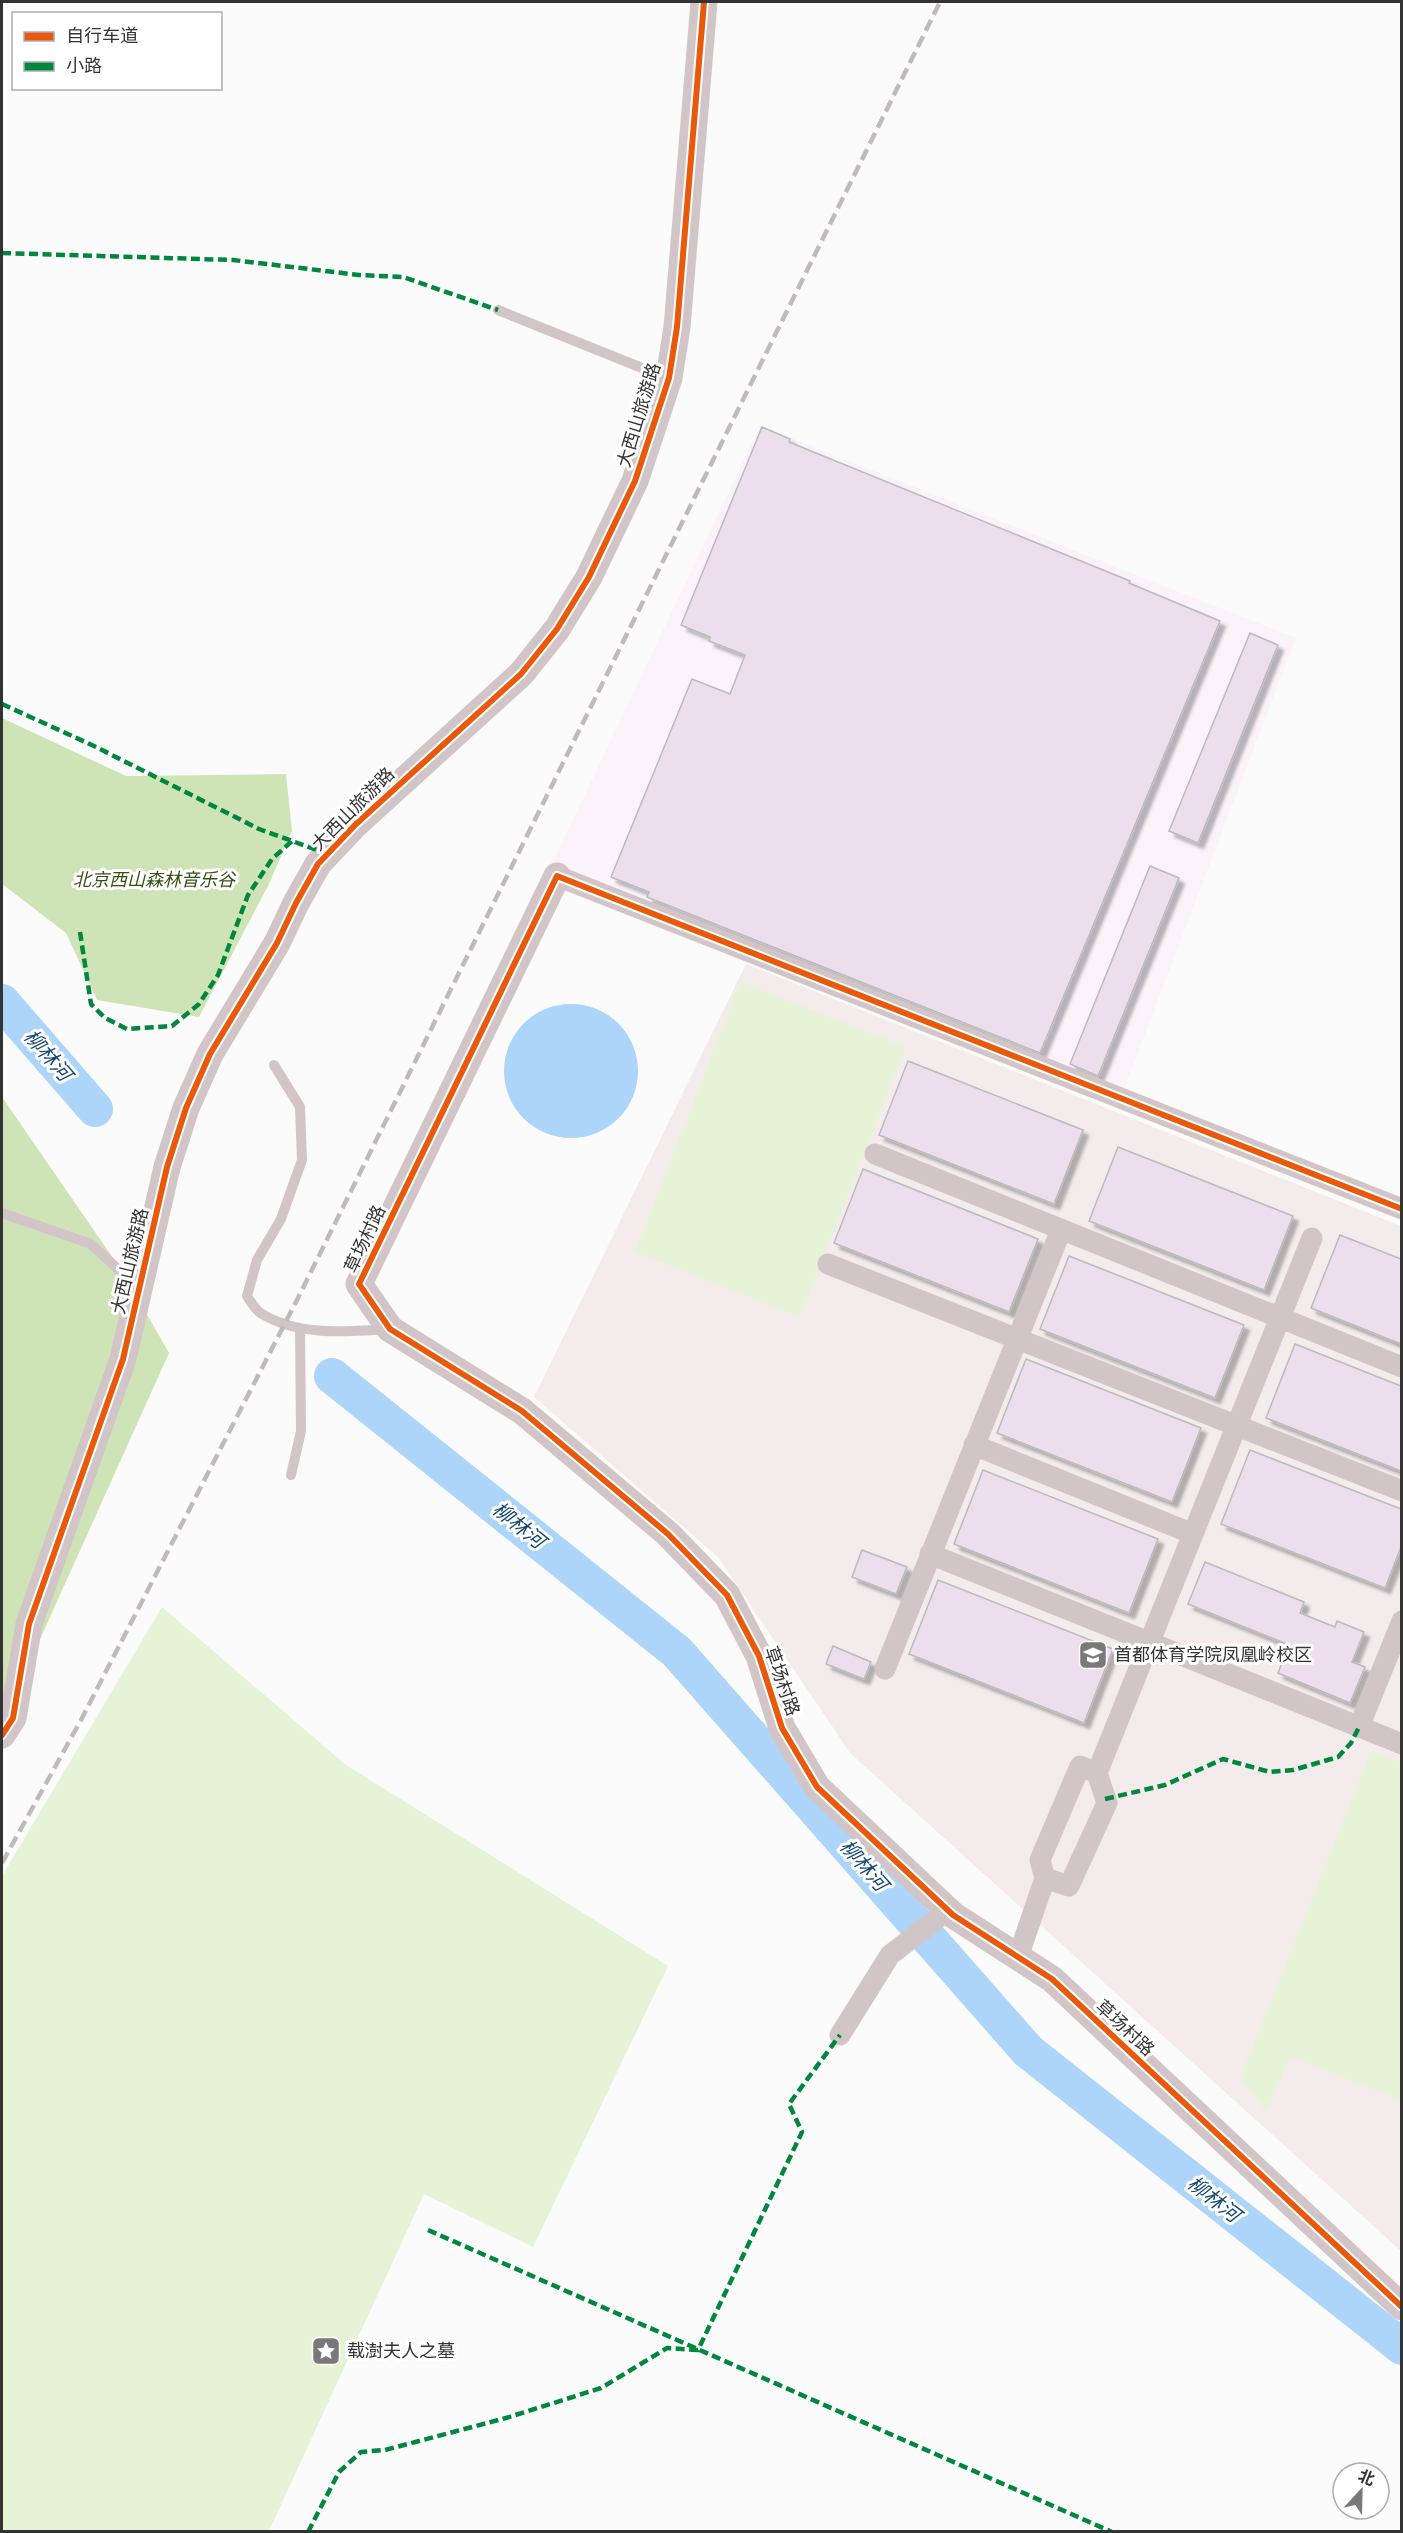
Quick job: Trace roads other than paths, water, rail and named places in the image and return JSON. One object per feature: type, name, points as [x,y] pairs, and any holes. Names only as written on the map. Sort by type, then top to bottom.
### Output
[{"type":"street","name":"大西山旅游路","points":[[4,1725],[13,1718],[29,1624],[123,1359],[167,1167],[186,1108],[210,1054],[277,943],[318,864],[356,824],[521,674],[557,629],[594,568],[635,482],[669,378],[677,327],[704,2]]},
{"type":"street","points":[[557,876],[1401,1209]]},
{"type":"street","name":"草场村路","points":[[557,876],[358,1284],[390,1329],[522,1411],[668,1534],[727,1595],[759,1656],[782,1728],[817,1787],[943,1914],[1052,1979],[1401,2307]]},
{"type":"street","points":[[875,1154],[1401,1367]]},
{"type":"street","points":[[885,1669],[1061,1230]]},
{"type":"street","points":[[1045,1878],[1069,1886],[1107,1803],[1097,1773],[1312,1238]]},
{"type":"street","points":[[828,1264],[1401,1491]]},
{"type":"street","points":[[974,1445],[1193,1534]]},
{"type":"street","points":[[930,1554],[1401,1743]]},
{"type":"street","points":[[1359,1727],[1401,1621]]},
{"type":"street","points":[[1018,1957],[1045,1878],[1040,1860],[1080,1766],[1097,1773]]},
{"type":"street","points":[[840,2036],[890,1955],[943,1914]]},
{"type":"lane","points":[[498,310],[669,378]]},
{"type":"lane","points":[[274,1065],[300,1107],[302,1160],[281,1219],[257,1260],[247,1296],[260,1313],[300,1329],[358,1331],[390,1329]]},
{"type":"lane","points":[[2,1213],[91,1245],[139,1289]]},
{"type":"lane","points":[[291,1476],[301,1431],[300,1329]]},
{"type":"water","points":[[571,1004],[596,1009],[618,1024],[633,1046],[638,1071],[633,1096],[618,1118],[596,1133],[571,1138],[546,1133],[524,1118],[509,1096],[504,1071],[509,1046],[524,1024],[546,1009]]},
{"type":"waterway","name":"柳林河","points":[[2,1002],[95,1109]]},
{"type":"waterway","name":"柳林河","points":[[332,1376],[677,1652],[1028,2051],[1402,2347]]},
{"type":"railway","points":[[2,1863],[81,1720],[298,1298],[940,2]]},
{"type":"place","name":"首都体育学院凤凰岭校区","points":[[1093,1655]]},
{"type":"place","name":"载澍夫人之墓","points":[[326,2351]]},
{"type":"park label","name":"北京西山森林音乐谷","points":[[154,880]]}]
